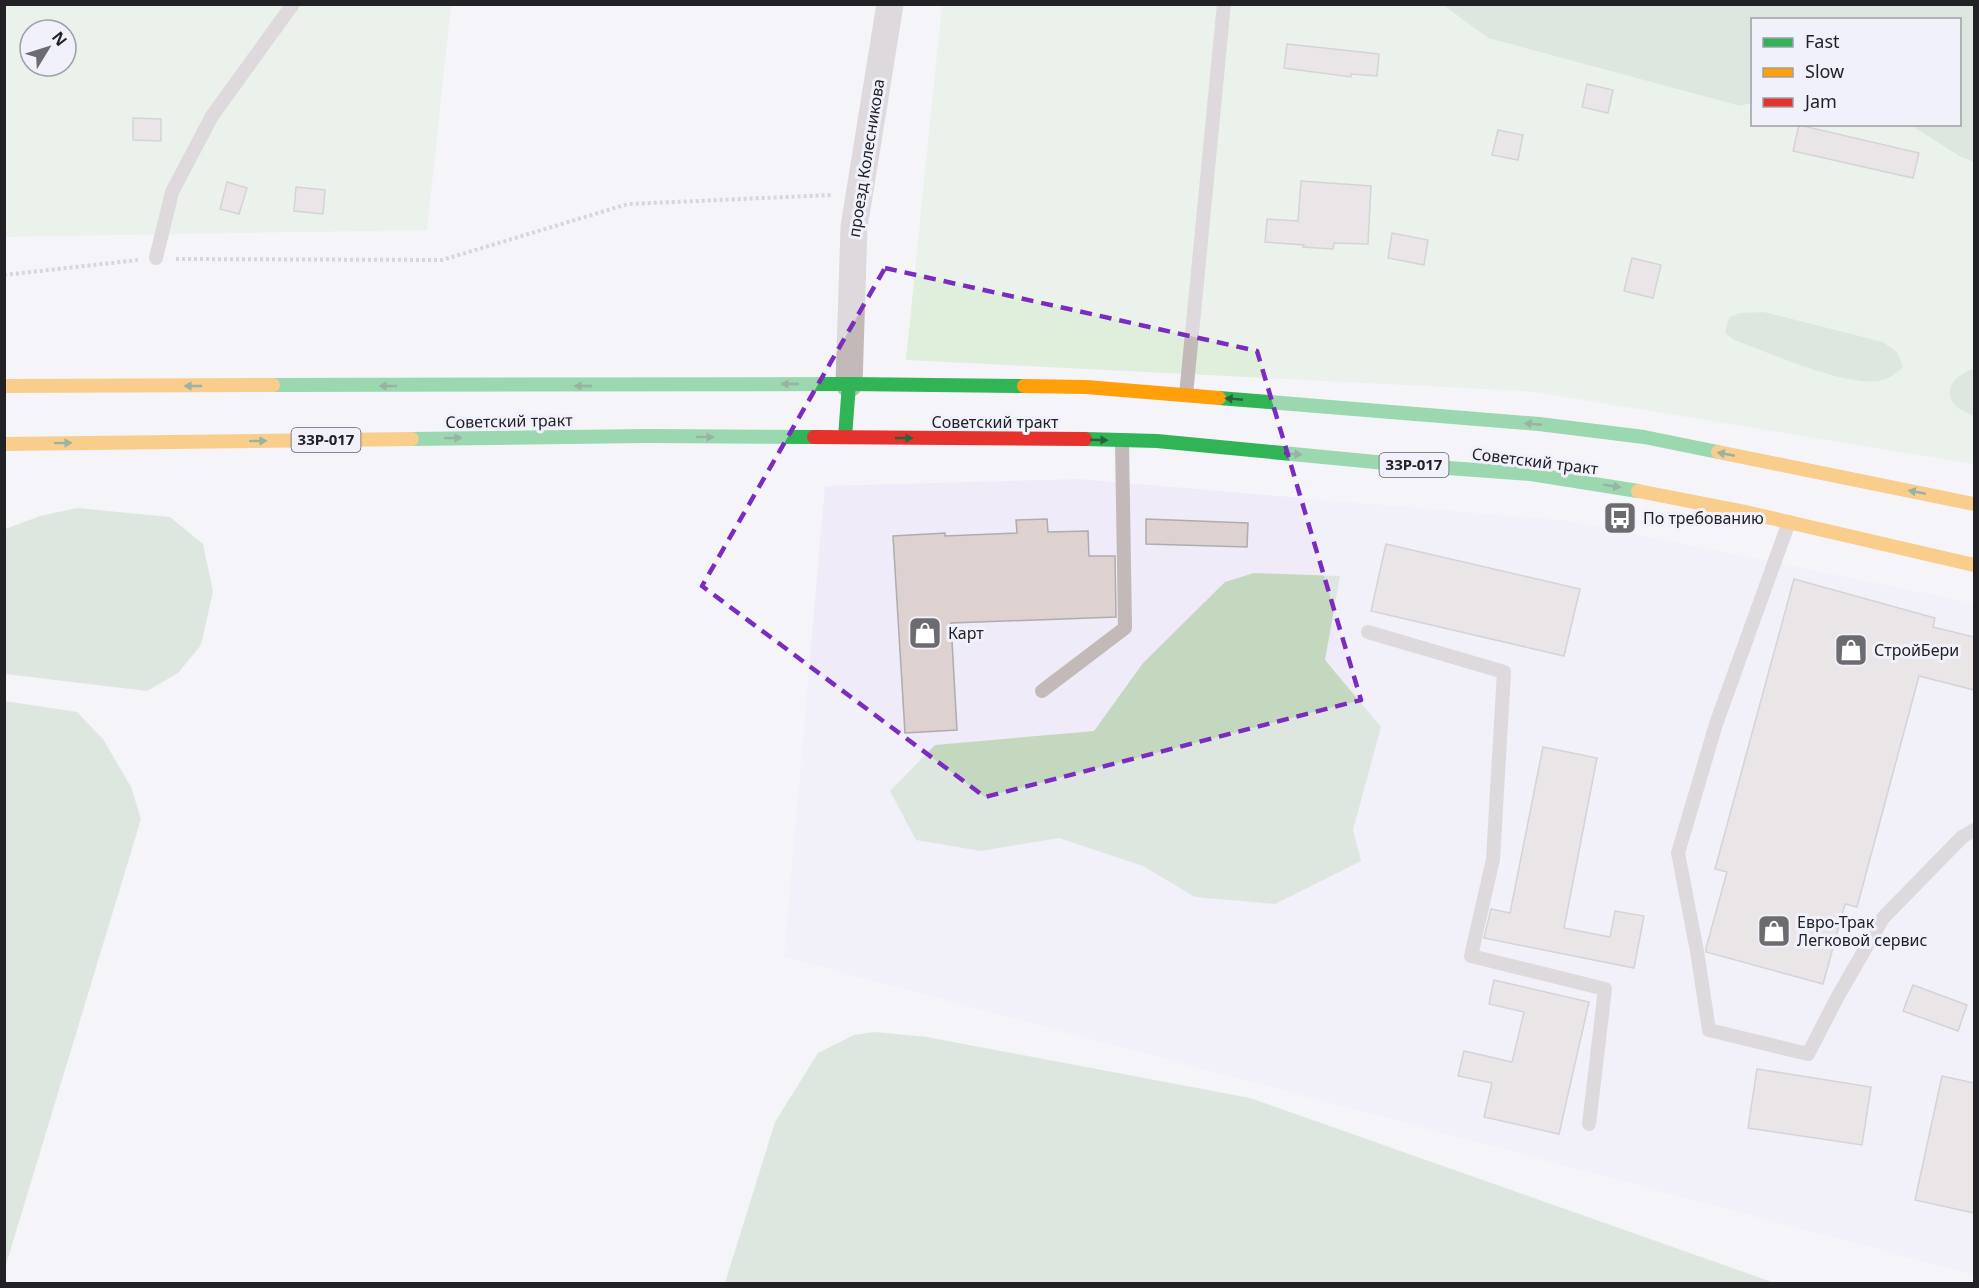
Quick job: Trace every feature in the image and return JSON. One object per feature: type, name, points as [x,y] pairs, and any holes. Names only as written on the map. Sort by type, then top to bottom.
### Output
[{"type":"highway","name":"Советский тракт","points":[[4,386],[849,384],[1086,387],[1539,424],[1644,437],[1974,504]]},
{"type":"highway","points":[[845,438],[849,384]]},
{"type":"highway","name":"Советский тракт","points":[[4,444],[647,436],[1040,438],[1157,441],[1407,465],[1531,474],[1625,488],[1741,511],[1974,565]]},
{"type":"street","name":"проезд Колесникова","points":[[849,384],[854,227],[890,4]]},
{"type":"lane","points":[[156,258],[172,192],[212,116],[293,4]]},
{"type":"lane","points":[[1185,395],[1224,4]]},
{"type":"lane","points":[[1042,691],[1125,628],[1122,441]]},
{"type":"lane","points":[[1789,522],[1716,724],[1677,853],[1697,951],[1709,1030],[1809,1054],[1838,996],[1883,918],[1962,837],[1974,830]]},
{"type":"lane","points":[[1368,632],[1504,672],[1493,859],[1471,956],[1605,989],[1589,1124]]},
{"type":"path","points":[[4,275],[156,258],[442,260],[628,204],[860,194]]},
{"type":"highlighted area","points":[[885,268],[1257,351],[1361,700],[985,797],[702,586]]},
{"type":"shaded area","points":[[1079,479],[1570,521],[1974,603],[1974,1275],[784,957],[825,486]]},
{"type":"green space","points":[[4,5],[451,5],[427,230],[5,237]]},
{"type":"green space","points":[[942,5],[1443,5],[1488,38],[1740,106],[1751,103],[1751,126],[1912,126],[1961,157],[1974,162],[1974,464],[1528,391],[906,360]]},
{"type":"green space","points":[[1443,5],[1974,5],[1974,162],[1961,157],[1912,126],[1961,126],[1961,18],[1751,18],[1751,103],[1740,106],[1488,38]]},
{"type":"green space","points":[[1764,312],[1883,342],[1897,352],[1903,367],[1892,376],[1879,381],[1846,379],[1786,360],[1734,340],[1725,333],[1729,317],[1741,313]]},
{"type":"green space","points":[[1974,369],[1974,416],[1954,404],[1950,391],[1951,385],[1960,375]]},
{"type":"green space","points":[[77,508],[170,517],[203,544],[213,591],[201,645],[178,673],[147,691],[5,674],[5,529],[40,516]]},
{"type":"green space","points":[[1254,573],[1340,576],[1325,660],[1381,727],[1353,830],[1361,861],[1275,904],[1195,897],[1143,866],[1059,838],[981,851],[916,840],[890,791],[935,745],[1094,731],[1143,663],[1225,582]]},
{"type":"green space","points":[[5,701],[77,712],[103,739],[131,787],[141,819],[5,1268]]},
{"type":"green space","points":[[874,1032],[927,1037],[1250,1098],[1775,1283],[725,1283],[775,1122],[818,1053],[854,1035]]},
{"type":"building","points":[[1287,44],[1379,54],[1377,76],[1351,74],[1351,77],[1284,68]]},
{"type":"building","points":[[1587,84],[1613,90],[1608,113],[1582,107]]},
{"type":"building","points":[[133,118],[161,119],[161,141],[133,140]]},
{"type":"building","points":[[1799,126],[1803,126],[1919,153],[1913,178],[1793,151]]},
{"type":"building","points":[[1498,130],[1523,135],[1518,160],[1492,155]]},
{"type":"building","points":[[1301,181],[1371,186],[1368,244],[1334,243],[1333,249],[1265,242],[1267,219],[1298,221]]},
{"type":"building","points":[[227,182],[247,188],[239,214],[220,209]]},
{"type":"building","points":[[296,187],[325,190],[323,214],[294,211]]},
{"type":"building","points":[[1392,233],[1428,240],[1424,265],[1388,258]]},
{"type":"building","points":[[1632,258],[1661,265],[1653,298],[1624,291]]},
{"type":"building","points":[[1047,519],[1048,532],[1088,531],[1089,556],[1115,556],[1116,617],[951,623],[957,730],[905,733],[893,536],[1017,533],[1016,520]]},
{"type":"building","points":[[1146,519],[1248,523],[1247,547],[1146,544]]},
{"type":"building","points":[[1386,544],[1580,589],[1564,656],[1371,611]]},
{"type":"building","points":[[1794,579],[1935,618],[1933,627],[1974,637],[1974,690],[1919,676],[1857,907],[1845,904],[1823,984],[1706,952],[1727,872],[1715,869]]},
{"type":"building","points":[[1543,747],[1597,758],[1564,928],[1610,937],[1615,911],[1644,916],[1634,968],[1484,938],[1491,909],[1510,913]]},
{"type":"building","points":[[1494,980],[1589,1002],[1559,1134],[1484,1117],[1492,1083],[1458,1076],[1464,1051],[1512,1062],[1524,1012],[1489,1004]]},
{"type":"building","points":[[1913,985],[1967,1005],[1958,1031],[1903,1011]]},
{"type":"building","points":[[1757,1069],[1871,1087],[1862,1145],[1748,1128]]},
{"type":"building","points":[[1942,1076],[1974,1083],[1974,1213],[1915,1200]]},
{"type":"traffic: fast","points":[[845,437],[849,384]]},
{"type":"traffic: fast","points":[[273,385],[1024,386]]},
{"type":"traffic: fast","points":[[1219,398],[1539,424],[1644,437],[1718,452]]},
{"type":"traffic: fast","points":[[412,439],[647,436],[814,437]]},
{"type":"traffic: fast","points":[[1085,439],[1157,441],[1407,465],[1531,474],[1638,491]]},
{"type":"traffic: slow","points":[[4,386],[273,385]]},
{"type":"traffic: slow","points":[[1024,386],[1086,387],[1219,398]]},
{"type":"traffic: slow","points":[[4,444],[412,439]]},
{"type":"traffic: slow","points":[[1718,452],[1974,504]]},
{"type":"traffic: slow","points":[[1638,491],[1741,511],[1974,565]]},
{"type":"traffic: jam","points":[[814,437],[1085,439]]},
{"type":"place","name":"По требованию","points":[[1620,518]]},
{"type":"place","name":"Карт","points":[[925,633]]},
{"type":"place","name":"СтройБери","points":[[1851,650]]},
{"type":"place","name":"Евро-Трак Легковой сервис","points":[[1774,931]]}]
